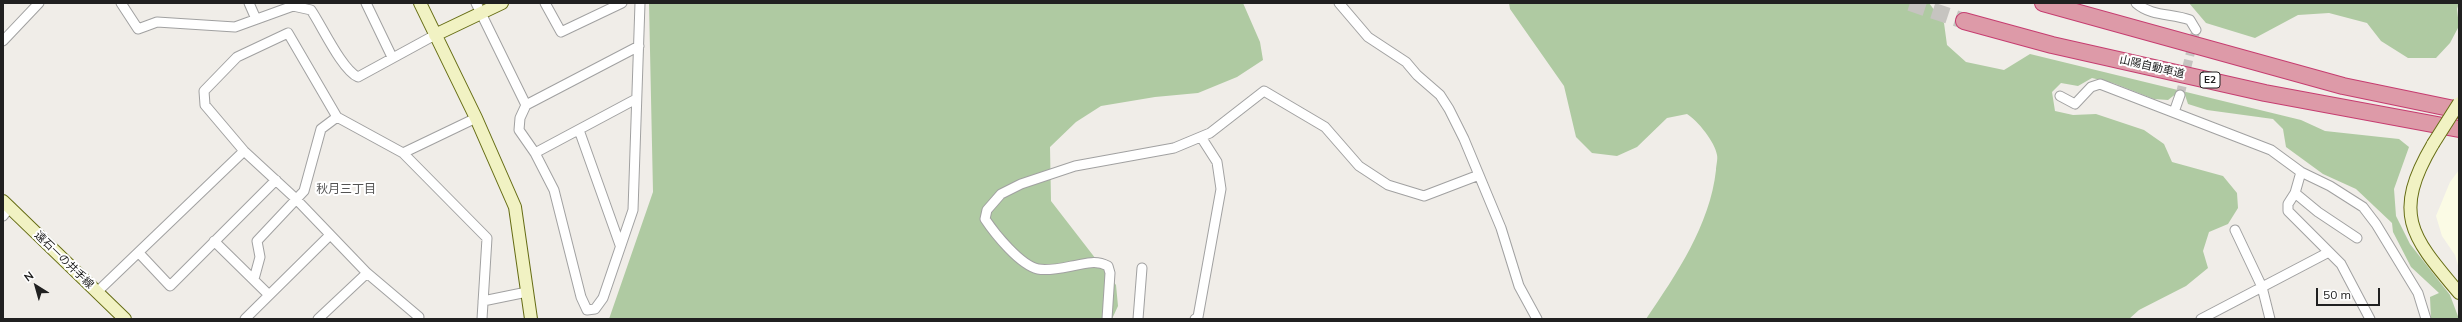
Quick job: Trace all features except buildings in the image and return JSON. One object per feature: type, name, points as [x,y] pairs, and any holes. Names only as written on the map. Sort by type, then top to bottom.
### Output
[{"type":"highway","points":[[2044,3],[2343,86],[2459,110]]},
{"type":"highway","name":"山陽自動車道","points":[[1964,21],[2052,45],[2265,93],[2459,129]]},
{"type":"street","points":[[3,41],[39,3]]},
{"type":"street","points":[[121,3],[138,29],[157,22],[235,27],[293,6],[312,10],[345,65],[352,74],[358,77],[392,57],[435,35],[478,8],[502,3]]},
{"type":"street","points":[[249,3],[256,19]]},
{"type":"street","points":[[366,3],[392,57]]},
{"type":"street","points":[[420,3],[476,118],[515,207],[531,319]]},
{"type":"street","points":[[545,3],[561,32],[622,3]]},
{"type":"street","points":[[639,46],[526,105],[520,118],[519,130],[534,153],[554,190],[581,297],[587,310],[596,309],[602,298],[633,210],[636,99],[639,46],[640,3]]},
{"type":"street","points":[[1339,3],[1368,37],[1399,55],[1440,95],[1464,139],[1500,228],[1517,280],[1537,319]]},
{"type":"street","points":[[2136,3],[2150,12],[2181,16],[2190,20],[2196,30]]},
{"type":"street","points":[[478,8],[526,105]]},
{"type":"street","points":[[417,319],[419,317],[367,272],[295,198],[244,150],[205,105],[204,91],[237,57],[288,33],[337,117],[403,153],[487,238],[482,319]]},
{"type":"street","points":[[2060,96],[2075,104],[2090,87],[2100,84],[2271,150],[2301,172],[2330,186],[2363,207],[2376,224],[2418,293],[2426,319]]},
{"type":"street","points":[[1107,319],[1110,274],[1108,266],[1098,261],[1050,269],[1039,269],[1031,266],[994,232],[986,219],[987,210],[1001,194],[1047,175],[1075,166],[1174,148],[1201,138],[1233,116],[1264,91],[1325,127],[1359,166],[1388,185],[1424,196],[1479,175]]},
{"type":"street","points":[[2174,112],[2180,95]]},
{"type":"street","points":[[534,153],[636,99]]},
{"type":"street","points":[[2459,102],[2419,167],[2412,187],[2411,220],[2424,250],[2459,293]]},
{"type":"street","points":[[254,279],[260,257],[257,241],[304,190],[321,129],[337,117]]},
{"type":"street","points":[[403,153],[476,118]]},
{"type":"street","points":[[579,130],[620,245]]},
{"type":"street","points":[[1195,319],[1198,317],[1221,189],[1217,162],[1201,138]]},
{"type":"street","points":[[97,292],[244,150]]},
{"type":"street","points":[[2301,172],[2296,193],[2288,204],[2288,211],[2329,252],[2345,271],[2370,319]]},
{"type":"street","points":[[139,253],[170,286],[276,180]]},
{"type":"street","points":[[2296,193],[2318,212],[2357,238]]},
{"type":"street","name":"遠石一の井手線","points":[[5,208],[126,319]]},
{"type":"street","points":[[2235,230],[2262,287],[2270,319]]},
{"type":"street","points":[[245,319],[330,235]]},
{"type":"street","points":[[214,241],[270,295]]},
{"type":"street","points":[[2201,319],[2216,315],[2262,287],[2329,252]]},
{"type":"street","points":[[1138,319],[1142,268]]},
{"type":"street","points":[[318,319],[367,272]]},
{"type":"street","points":[[483,301],[527,292]]},
{"type":"shaded area","points":[[2459,170],[2459,269],[2455,255],[2442,236],[2436,216],[2450,182]]},
{"type":"green space","points":[[649,3],[1243,3],[1260,42],[1263,60],[1237,77],[1198,93],[1155,97],[1101,106],[1076,122],[1050,147],[1051,201],[1116,285],[1118,306],[1112,319],[609,319],[653,192]]},
{"type":"green space","points":[[1509,3],[1929,3],[1944,23],[1947,45],[1966,62],[2004,70],[2030,54],[2301,120],[2325,131],[2399,139],[2409,147],[2394,189],[2396,216],[2410,244],[2450,295],[2459,319],[2431,319],[2430,297],[2439,293],[2411,267],[2393,232],[2392,223],[2356,189],[2323,174],[2286,147],[2283,129],[2273,119],[2207,110],[2188,104],[2185,95],[2177,93],[2168,100],[2154,99],[2113,83],[2092,78],[2078,86],[2061,83],[2052,92],[2055,111],[2073,115],[2096,114],[2144,130],[2164,144],[2172,162],[2223,176],[2237,193],[2238,208],[2228,224],[2209,232],[2203,251],[2208,268],[2186,286],[2139,310],[2129,319],[1646,319],[1680,267],[1699,230],[1707,210],[1712,190],[1717,160],[1716,150],[1705,132],[1687,114],[1667,118],[1637,147],[1617,156],[1592,153],[1576,137],[1564,86],[1510,9]]},
{"type":"green space","points":[[2189,3],[2459,3],[2457,9],[2459,26],[2450,43],[2436,58],[2408,58],[2381,41],[2367,23],[2329,13],[2298,15],[2255,38],[2206,23]]},
{"type":"tunnel","points":[[1910,3],[1964,21]]},
{"type":"tunnel","points":[[2180,95],[2196,30]]},
{"type":"district","name":"秋月三丁目","points":[[346,189]]}]
